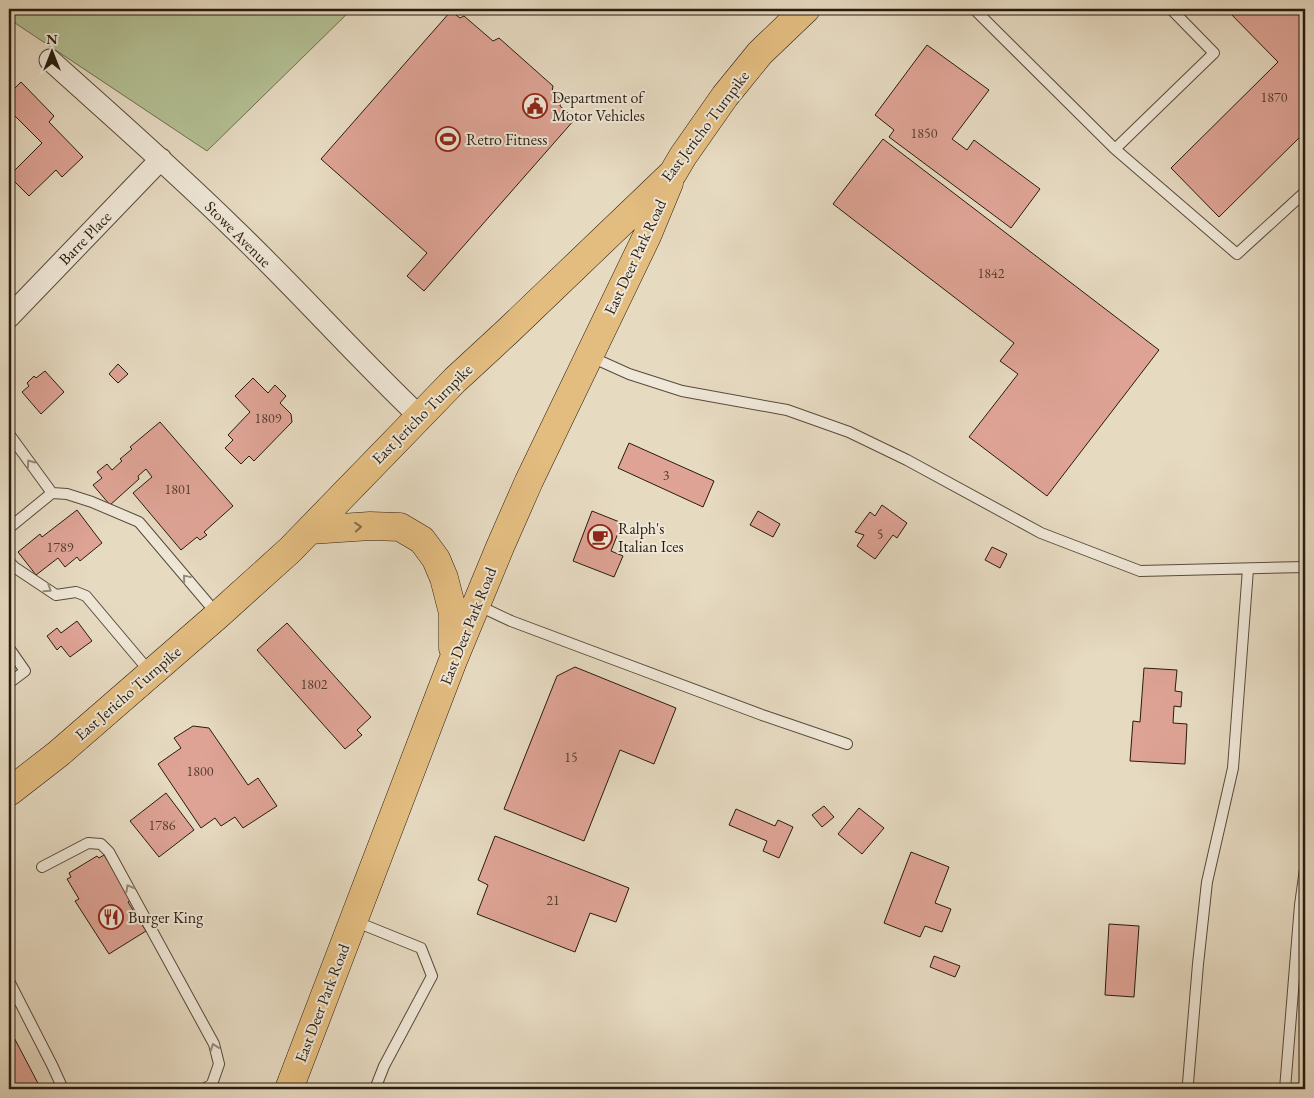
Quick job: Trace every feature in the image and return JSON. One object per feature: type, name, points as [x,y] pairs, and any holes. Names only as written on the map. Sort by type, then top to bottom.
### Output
[{"type":"main road","name":"East Jericho Turnpike","points":[[9,792],[58,754],[290,550],[455,380],[673,173],[682,156],[725,96],[760,53],[806,9]]},
{"type":"main road","name":"East Deer Park Road","points":[[289,1089],[476,605],[529,481],[647,236],[673,173]]},
{"type":"main road","points":[[310,530],[370,526],[400,527],[422,540],[436,559],[444,578],[453,613],[452,663]]},
{"type":"street","name":"Stowe Avenue","points":[[50,60],[161,159],[234,228],[419,416]]},
{"type":"street","name":"Barre Place","points":[[9,317],[161,159]]},
{"type":"lane","points":[[974,9],[1115,149],[1237,254],[1305,192]]},
{"type":"lane","points":[[1115,149],[1214,53],[1171,9]]},
{"type":"lane","points":[[588,356],[629,374],[682,391],[787,410],[849,432],[907,460],[1041,533],[1140,572],[1305,567]]},
{"type":"lane","points":[[9,434],[52,493]]},
{"type":"lane","points":[[9,528],[52,493],[67,494],[92,502],[139,522],[218,615]]},
{"type":"lane","points":[[9,561],[14,567],[56,594],[76,592],[86,596],[151,673]]},
{"type":"lane","points":[[1190,1089],[1188,1083],[1197,974],[1208,882],[1233,768],[1248,568]]},
{"type":"lane","points":[[476,605],[521,625],[847,744]]},
{"type":"lane","points":[[9,648],[25,671],[9,683]]},
{"type":"lane","points":[[42,867],[88,843],[100,844],[110,852],[214,1044],[219,1064],[212,1084],[204,1089]]},
{"type":"lane","points":[[1285,1089],[1300,906],[1305,869]]},
{"type":"lane","points":[[353,921],[420,948],[432,976],[384,1066],[375,1089]]},
{"type":"lane","points":[[9,981],[63,1089]]},
{"type":"green space","points":[[9,9],[352,9],[207,151],[9,19]]},
{"type":"building","points":[[1226,9],[1305,9],[1305,132],[1219,217],[1171,168],[1278,62]]},
{"type":"building","name":"Retro Fitness","points":[[451,11],[460,18],[464,16],[493,41],[499,38],[553,86],[552,92],[561,100],[560,106],[575,119],[424,291],[407,276],[427,253],[321,159]]},
{"type":"building","points":[[927,45],[989,90],[952,139],[967,150],[974,140],[1040,189],[1011,228],[889,137],[894,130],[875,115]]},
{"type":"building","points":[[21,82],[54,116],[49,122],[83,157],[62,177],[56,170],[29,196],[9,176],[42,143],[9,110],[9,94]]},
{"type":"building","points":[[883,139],[1159,350],[1047,496],[969,437],[1018,374],[1000,361],[1014,343],[833,204]]},
{"type":"building","points":[[118,364],[128,374],[118,383],[109,374]]},
{"type":"building","points":[[45,371],[64,392],[41,414],[22,392],[29,386],[27,383],[34,376],[36,378]]},
{"type":"building","points":[[253,378],[268,393],[275,385],[286,396],[280,403],[291,414],[292,422],[254,461],[249,456],[241,464],[225,448],[233,440],[228,435],[250,412],[235,396]]},
{"type":"building","points":[[160,422],[233,506],[204,532],[207,535],[200,540],[197,537],[181,550],[133,493],[152,477],[146,469],[138,476],[139,479],[110,505],[93,485],[102,478],[97,472],[107,464],[112,470],[122,461],[120,459],[132,449],[130,447]]},
{"type":"building","points":[[629,443],[714,481],[703,507],[618,468]]},
{"type":"building","points":[[882,505],[907,523],[897,538],[893,535],[875,559],[857,546],[864,535],[855,532],[870,512],[875,516]]},
{"type":"building","points":[[77,510],[102,543],[80,561],[77,557],[65,567],[58,558],[36,575],[18,552],[40,534],[42,537]]},
{"type":"building","name":"Ralph's Italian Ices","points":[[592,511],[622,523],[611,551],[623,556],[614,577],[573,561]]},
{"type":"building","points":[[758,511],[780,524],[773,537],[750,525]]},
{"type":"building","points":[[992,547],[1007,554],[1000,568],[985,560]]},
{"type":"building","points":[[77,621],[92,641],[70,657],[61,646],[57,650],[47,636],[57,628],[61,633]]},
{"type":"building","points":[[287,623],[371,717],[357,730],[362,735],[345,749],[257,650]]},
{"type":"building","points":[[575,667],[676,708],[654,764],[620,750],[584,841],[504,809],[557,676]]},
{"type":"building","points":[[1144,668],[1177,670],[1175,691],[1182,692],[1181,707],[1174,706],[1173,723],[1187,724],[1185,764],[1130,761],[1133,721],[1140,722]]},
{"type":"building","points":[[193,726],[209,728],[248,785],[258,778],[277,806],[243,828],[235,817],[221,826],[215,818],[201,828],[158,764],[181,748],[174,738]]},
{"type":"building","points":[[166,793],[194,830],[159,857],[130,821]]},
{"type":"building","points":[[824,806],[834,817],[822,827],[812,815]]},
{"type":"building","points":[[859,808],[884,828],[862,854],[838,834]]},
{"type":"building","points":[[736,809],[775,826],[778,820],[793,827],[779,858],[763,851],[767,841],[729,825]]},
{"type":"building","points":[[495,836],[629,888],[616,922],[590,913],[575,952],[477,914],[488,885],[478,880]]},
{"type":"building","points":[[911,852],[949,867],[935,903],[951,909],[942,932],[925,926],[920,937],[884,923]]},
{"type":"building","name":"Burger King","points":[[104,855],[132,900],[128,902],[146,931],[109,954],[75,901],[79,899],[67,879],[71,877],[69,873],[97,856],[99,858]]},
{"type":"building","points":[[1109,924],[1139,926],[1134,997],[1105,995]]},
{"type":"building","points":[[934,956],[960,966],[955,977],[930,967]]},
{"type":"building","points":[[9,1028],[41,1089],[9,1089]]},
{"type":"place","name":"Department of Motor Vehicles","points":[[535,106]]},
{"type":"place","name":"Retro Fitness","points":[[448,139]]},
{"type":"place","name":"Ralph's Italian Ices","points":[[600,537]]},
{"type":"place","name":"Burger King","points":[[111,917]]}]
